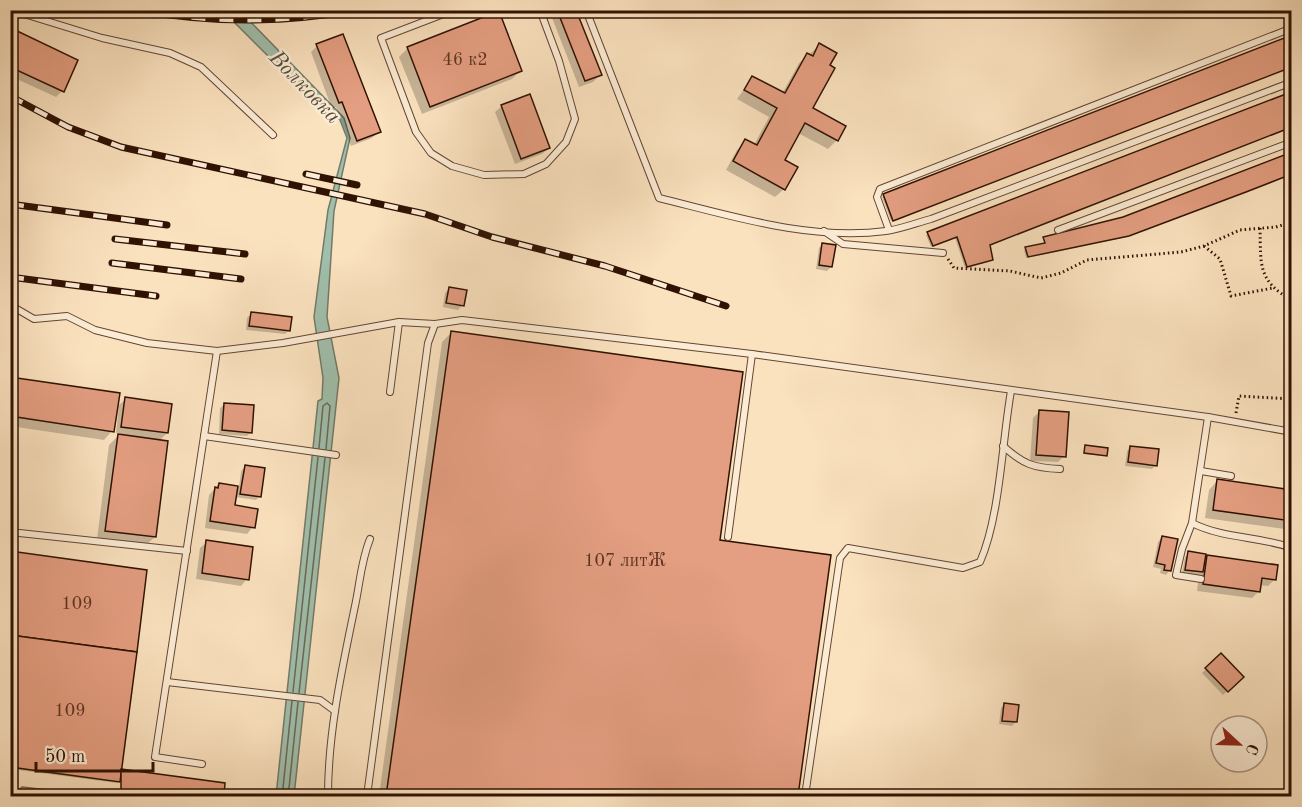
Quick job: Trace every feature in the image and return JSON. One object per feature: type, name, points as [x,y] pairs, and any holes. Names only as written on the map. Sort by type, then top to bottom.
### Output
[{"type":"lane","points":[[11,10],[102,38],[170,53],[201,68],[273,135]]},
{"type":"lane","points":[[454,10],[381,38],[417,132],[431,153],[452,166],[484,175],[503,176],[524,174],[546,164],[566,142],[574,119],[559,61],[540,10]]},
{"type":"lane","points":[[586,10],[659,198],[787,227],[823,231],[888,230],[930,219],[1292,82]]},
{"type":"lane","points":[[888,230],[877,197],[880,189],[1292,28]]},
{"type":"lane","points":[[1058,230],[1292,142]]},
{"type":"lane","points":[[823,231],[843,244],[943,253]]},
{"type":"lane","points":[[10,305],[34,319],[68,316],[95,330],[147,343],[217,351],[283,343],[314,335],[399,322],[435,324],[462,320],[752,354],[1011,392],[1208,417],[1292,432]]},
{"type":"lane","points":[[390,392],[399,322]]},
{"type":"lane","points":[[367,796],[428,343],[435,324]]},
{"type":"lane","points":[[202,764],[155,757],[217,351]]},
{"type":"lane","points":[[728,537],[752,354]]},
{"type":"lane","points":[[805,796],[840,558],[848,548],[963,568],[980,562],[989,532],[1011,392]]},
{"type":"lane","points":[[1201,579],[1176,575],[1182,549],[1192,524],[1208,417]]},
{"type":"lane","points":[[204,436],[336,454]]},
{"type":"lane","points":[[1003,446],[1017,459],[1036,468],[1060,469]]},
{"type":"lane","points":[[1201,471],[1231,476]]},
{"type":"lane","points":[[1192,524],[1216,533],[1277,543],[1292,548]]},
{"type":"lane","points":[[10,532],[187,550]]},
{"type":"lane","points":[[328,796],[328,763],[344,648],[355,606],[363,556],[370,539]]},
{"type":"lane","points":[[168,682],[320,700],[335,711]]},
{"type":"path","points":[[943,253],[954,268],[1010,272],[1041,278],[1061,273],[1087,260],[1180,252],[1204,246],[1240,230],[1276,227],[1292,222]]},
{"type":"path","points":[[1260,228],[1263,274],[1273,288],[1292,300]]},
{"type":"path","points":[[1204,246],[1220,259],[1231,296],[1273,288]]},
{"type":"path","points":[[1234,421],[1239,396],[1292,399]]},
{"type":"green space","points":[[22,787],[101,796],[14,796]]},
{"type":"water","name":"Волковка","points":[[223,11],[240,11],[344,118],[350,138],[334,211],[327,317],[339,378],[294,796],[276,796],[318,401],[322,399],[323,378],[314,317],[328,210],[347,138],[340,120],[276,64]]},
{"type":"building","points":[[557,10],[576,10],[602,75],[585,81]]},
{"type":"building","points":[[499,11],[522,71],[430,107],[407,47]]},
{"type":"building","points":[[13,29],[78,60],[64,92],[10,67],[10,35]]},
{"type":"building","points":[[343,34],[381,132],[357,141],[316,44]]},
{"type":"building","points":[[1292,35],[1292,67],[893,221],[883,194]]},
{"type":"building","points":[[819,43],[837,53],[830,65],[835,68],[813,108],[846,126],[838,141],[805,123],[785,160],[798,167],[785,190],[733,161],[745,139],[757,145],[777,108],[744,90],[752,76],[785,93],[807,53],[813,56]]},
{"type":"building","points":[[1291,92],[1292,127],[990,245],[993,260],[967,267],[957,237],[933,246],[927,232]]},
{"type":"building","points":[[530,94],[550,148],[521,159],[501,105]]},
{"type":"building","points":[[1292,152],[1292,174],[1129,236],[1028,257],[1025,247],[1045,243],[1043,237],[1123,217]]},
{"type":"building","points":[[822,243],[836,245],[832,267],[819,265]]},
{"type":"building","points":[[449,287],[467,290],[464,306],[446,303]]},
{"type":"building","points":[[251,312],[292,317],[290,331],[249,326]]},
{"type":"building","points":[[451,331],[743,372],[720,540],[831,555],[798,796],[386,796]]},
{"type":"building","points":[[10,377],[120,393],[114,432],[10,416]]},
{"type":"building","points":[[125,397],[172,404],[168,433],[121,427]]},
{"type":"building","points":[[224,403],[254,405],[252,433],[222,430]]},
{"type":"building","points":[[1039,410],[1069,412],[1066,457],[1036,455]]},
{"type":"building","points":[[118,434],[168,441],[156,537],[105,531]]},
{"type":"building","points":[[1085,445],[1108,448],[1107,456],[1084,453]]},
{"type":"building","points":[[1130,446],[1159,449],[1157,466],[1128,462]]},
{"type":"building","points":[[245,465],[265,468],[261,497],[240,494]]},
{"type":"building","points":[[1217,479],[1292,490],[1292,521],[1213,510]]},
{"type":"building","points":[[219,483],[238,486],[235,505],[258,509],[255,528],[210,521],[215,487],[218,488]]},
{"type":"building","points":[[1162,536],[1178,539],[1171,571],[1164,570],[1165,565],[1156,563]]},
{"type":"building","points":[[206,540],[253,547],[249,580],[202,573]]},
{"type":"building","points":[[10,551],[147,570],[137,652],[10,635]]},
{"type":"building","points":[[1188,551],[1206,554],[1203,572],[1185,570]]},
{"type":"building","points":[[1207,555],[1278,565],[1276,580],[1262,578],[1260,592],[1203,584]]},
{"type":"building","points":[[10,635],[137,652],[120,782],[10,767]]},
{"type":"building","points":[[1221,653],[1244,677],[1228,692],[1205,668]]},
{"type":"building","points":[[1004,703],[1019,705],[1017,722],[1002,721]]},
{"type":"building","points":[[121,769],[225,783],[224,796],[121,795]]},
{"type":"railway","points":[[136,10],[191,17],[246,20],[300,18],[355,10]]},
{"type":"railway","points":[[10,96],[68,127],[121,147],[425,214],[492,237],[605,266],[726,306]]},
{"type":"railway","points":[[306,174],[357,185]]},
{"type":"railway","points":[[10,204],[167,225]]},
{"type":"railway","points":[[115,239],[245,254]]},
{"type":"railway","points":[[112,263],[241,279]]},
{"type":"railway","points":[[10,277],[156,296]]}]
